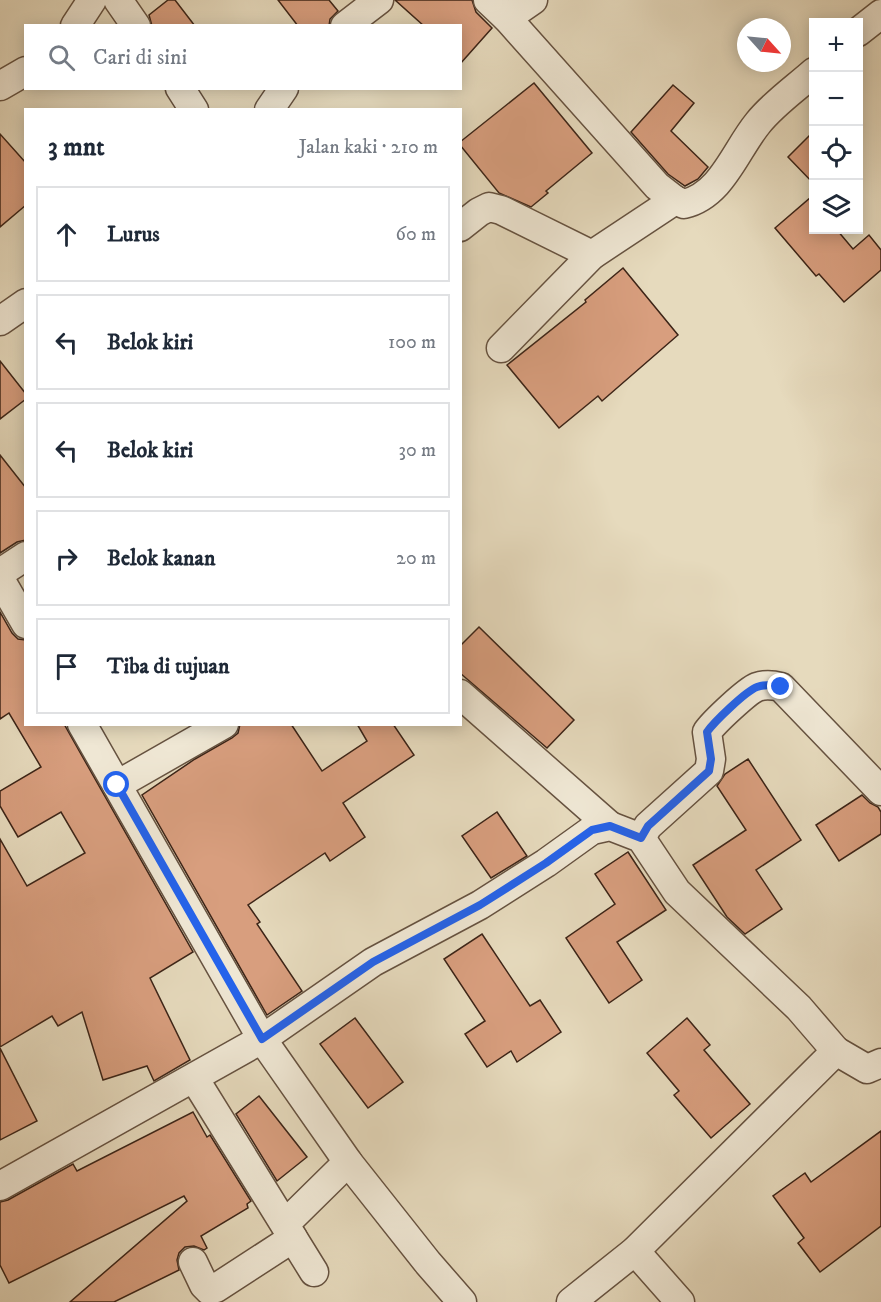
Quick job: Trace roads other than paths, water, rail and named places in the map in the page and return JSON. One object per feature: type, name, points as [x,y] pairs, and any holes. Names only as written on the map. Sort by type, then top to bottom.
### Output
[{"type":"street","points":[[76,24],[92,0]]},
{"type":"street","points":[[118,0],[135,24]]},
{"type":"street","points":[[348,24],[379,0]]},
{"type":"street","points":[[533,0],[498,9],[657,186],[684,204],[705,195],[719,181],[759,121],[809,76]]},
{"type":"street","points":[[863,28],[881,14]]},
{"type":"street","points":[[0,86],[24,72]]},
{"type":"street","points":[[181,90],[193,108]]},
{"type":"street","points":[[270,108],[283,90]]},
{"type":"street","points":[[501,348],[592,255],[675,200]]},
{"type":"street","points":[[462,225],[489,207],[501,210],[592,255]]},
{"type":"street","points":[[0,321],[24,304]]},
{"type":"street","points":[[0,573],[24,557]]},
{"type":"street","points":[[0,579],[24,621]]},
{"type":"street","points":[[641,838],[648,826],[709,771],[711,759],[707,732],[713,723],[756,687],[772,685],[781,687],[881,791]]},
{"type":"street","points":[[462,696],[610,826],[641,838],[677,892],[799,1008],[836,1052],[867,1069],[881,1063]]},
{"type":"street","points":[[83,726],[262,1039],[348,1162],[462,1302]]},
{"type":"street","points":[[117,785],[220,726]]},
{"type":"street","points":[[0,1186],[262,1039],[373,962],[480,905],[546,863],[592,830],[610,826]]},
{"type":"street","points":[[571,1302],[635,1251],[836,1052]]},
{"type":"street","points":[[194,1078],[314,1272]]},
{"type":"street","points":[[193,1262],[209,1290],[216,1288],[289,1231],[348,1162]]},
{"type":"street","points":[[635,1251],[680,1302]]}]
